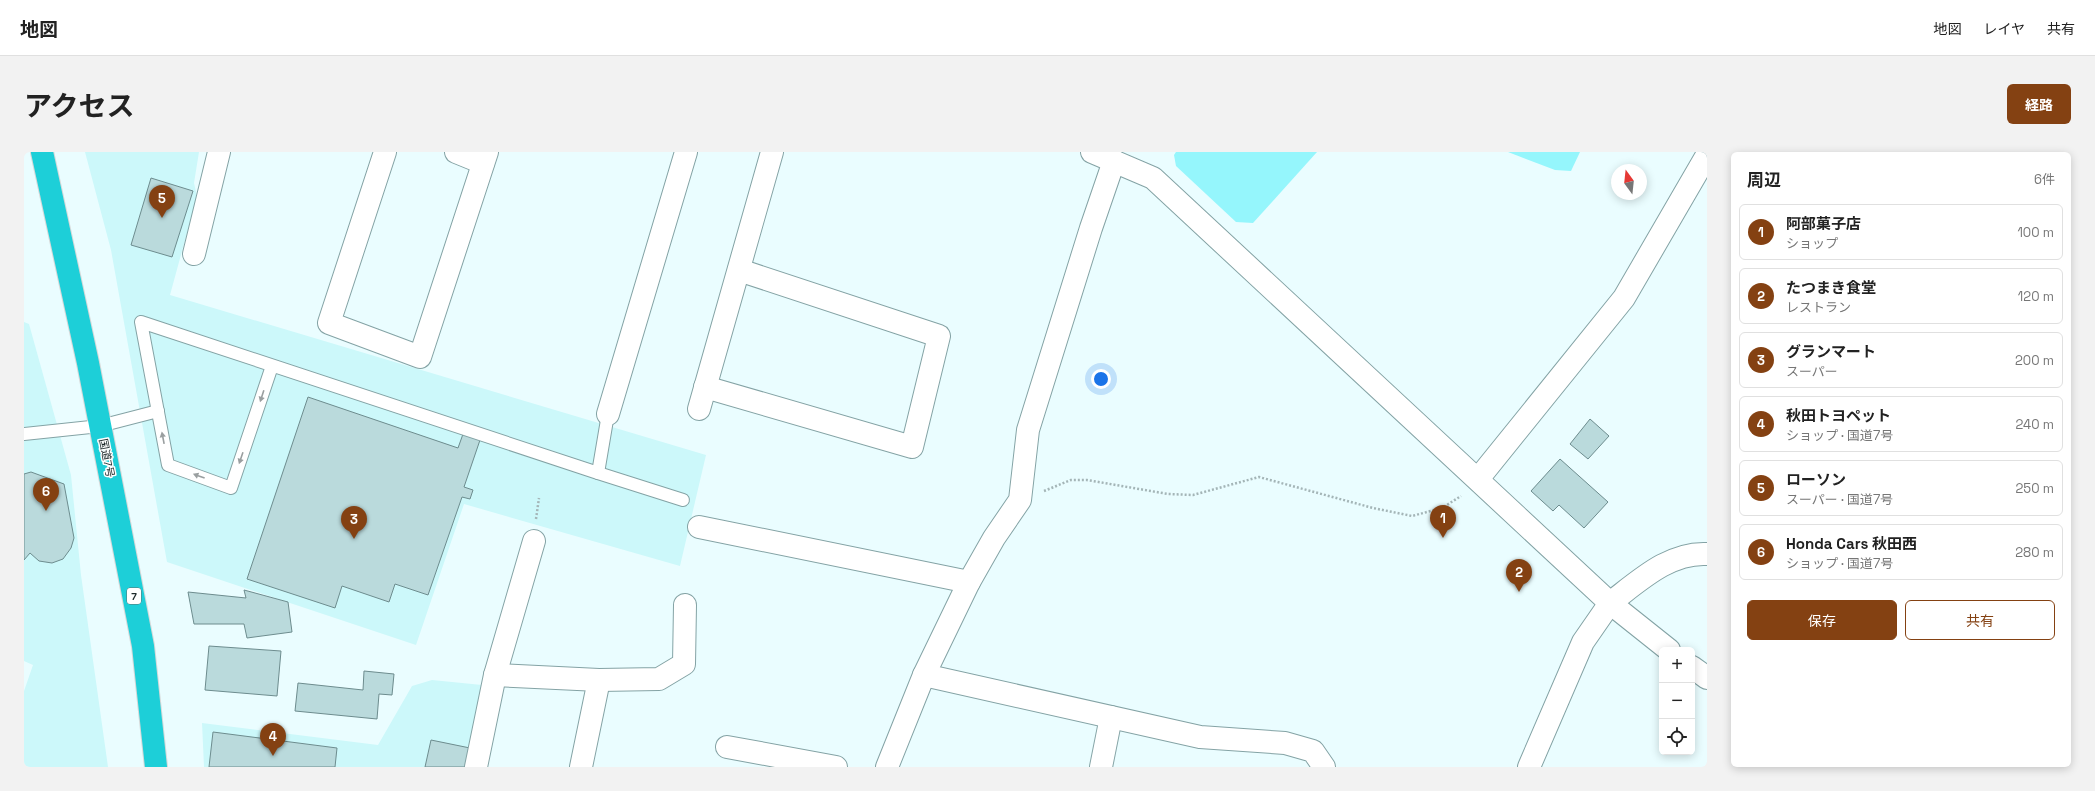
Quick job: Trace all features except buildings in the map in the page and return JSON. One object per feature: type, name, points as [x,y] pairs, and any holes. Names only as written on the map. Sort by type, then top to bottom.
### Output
[{"type":"highway","name":"国道7号","points":[[42,152],[100,426],[144,646],[156,767]]},
{"type":"street","points":[[194,254],[219,152]]},
{"type":"street","points":[[385,152],[329,322],[420,357],[485,157],[456,152]]},
{"type":"street","points":[[608,414],[686,152]]},
{"type":"street","points":[[699,409],[772,152]]},
{"type":"street","points":[[1092,152],[1153,178],[1610,603],[1665,647]]},
{"type":"street","points":[[1478,479],[1624,298],[1707,155]]},
{"type":"street","points":[[887,767],[924,675],[969,582],[994,538],[1020,500],[1028,430],[1091,228],[1114,161]]},
{"type":"street","points":[[706,387],[912,447],[939,336],[739,270]]},
{"type":"street","points":[[698,527],[969,582]]},
{"type":"street","points":[[476,767],[495,675],[534,541]]},
{"type":"street","points":[[1529,767],[1583,642],[1610,603],[1655,568],[1692,553],[1707,554]]},
{"type":"street","points":[[495,675],[599,680],[659,679],[684,664],[685,605]]},
{"type":"street","points":[[1695,669],[1707,678]]},
{"type":"street","points":[[924,675],[1200,737],[1285,743],[1313,751],[1324,767]]},
{"type":"street","points":[[581,767],[599,680]]},
{"type":"street","points":[[1101,767],[1111,717]]},
{"type":"street","points":[[727,747],[836,767]]},
{"type":"lane","points":[[272,366],[231,488],[168,465],[140,322],[682,500]]},
{"type":"lane","points":[[24,434],[100,426],[158,411]]},
{"type":"lane","points":[[598,473],[608,414]]},
{"type":"path","points":[[1020,500],[1071,480],[1087,480],[1168,494],[1193,495],[1259,477],[1373,508],[1412,516],[1442,508],[1468,492],[1478,479]]},
{"type":"shaded area","points":[[85,152],[199,152],[194,183],[197,196],[170,295],[706,455],[680,566],[464,504],[416,645],[167,562],[111,250]]},
{"type":"shaded area","points":[[1176,152],[1317,152],[1253,223],[1236,222],[1176,166],[1174,155]]},
{"type":"shaded area","points":[[1508,152],[1580,152],[1571,171],[1555,170]]},
{"type":"shaded area","points":[[24,322],[29,324],[71,475],[81,575],[108,767],[24,767],[24,691],[33,665],[24,661]]},
{"type":"shaded area","points":[[432,680],[482,685],[465,767],[204,767],[202,723],[378,745],[412,686]]},
{"type":"place","name":"ローソン","points":[[162,218]]},
{"type":"place","name":"Honda Cars 秋田西","points":[[46,511]]},
{"type":"place","name":"阿部菓子店","points":[[1443,538]]},
{"type":"place","name":"グランマート","points":[[354,539]]},
{"type":"place","name":"たつまき食堂","points":[[1519,592]]},
{"type":"place","name":"秋田トヨペット","points":[[273,756]]}]
